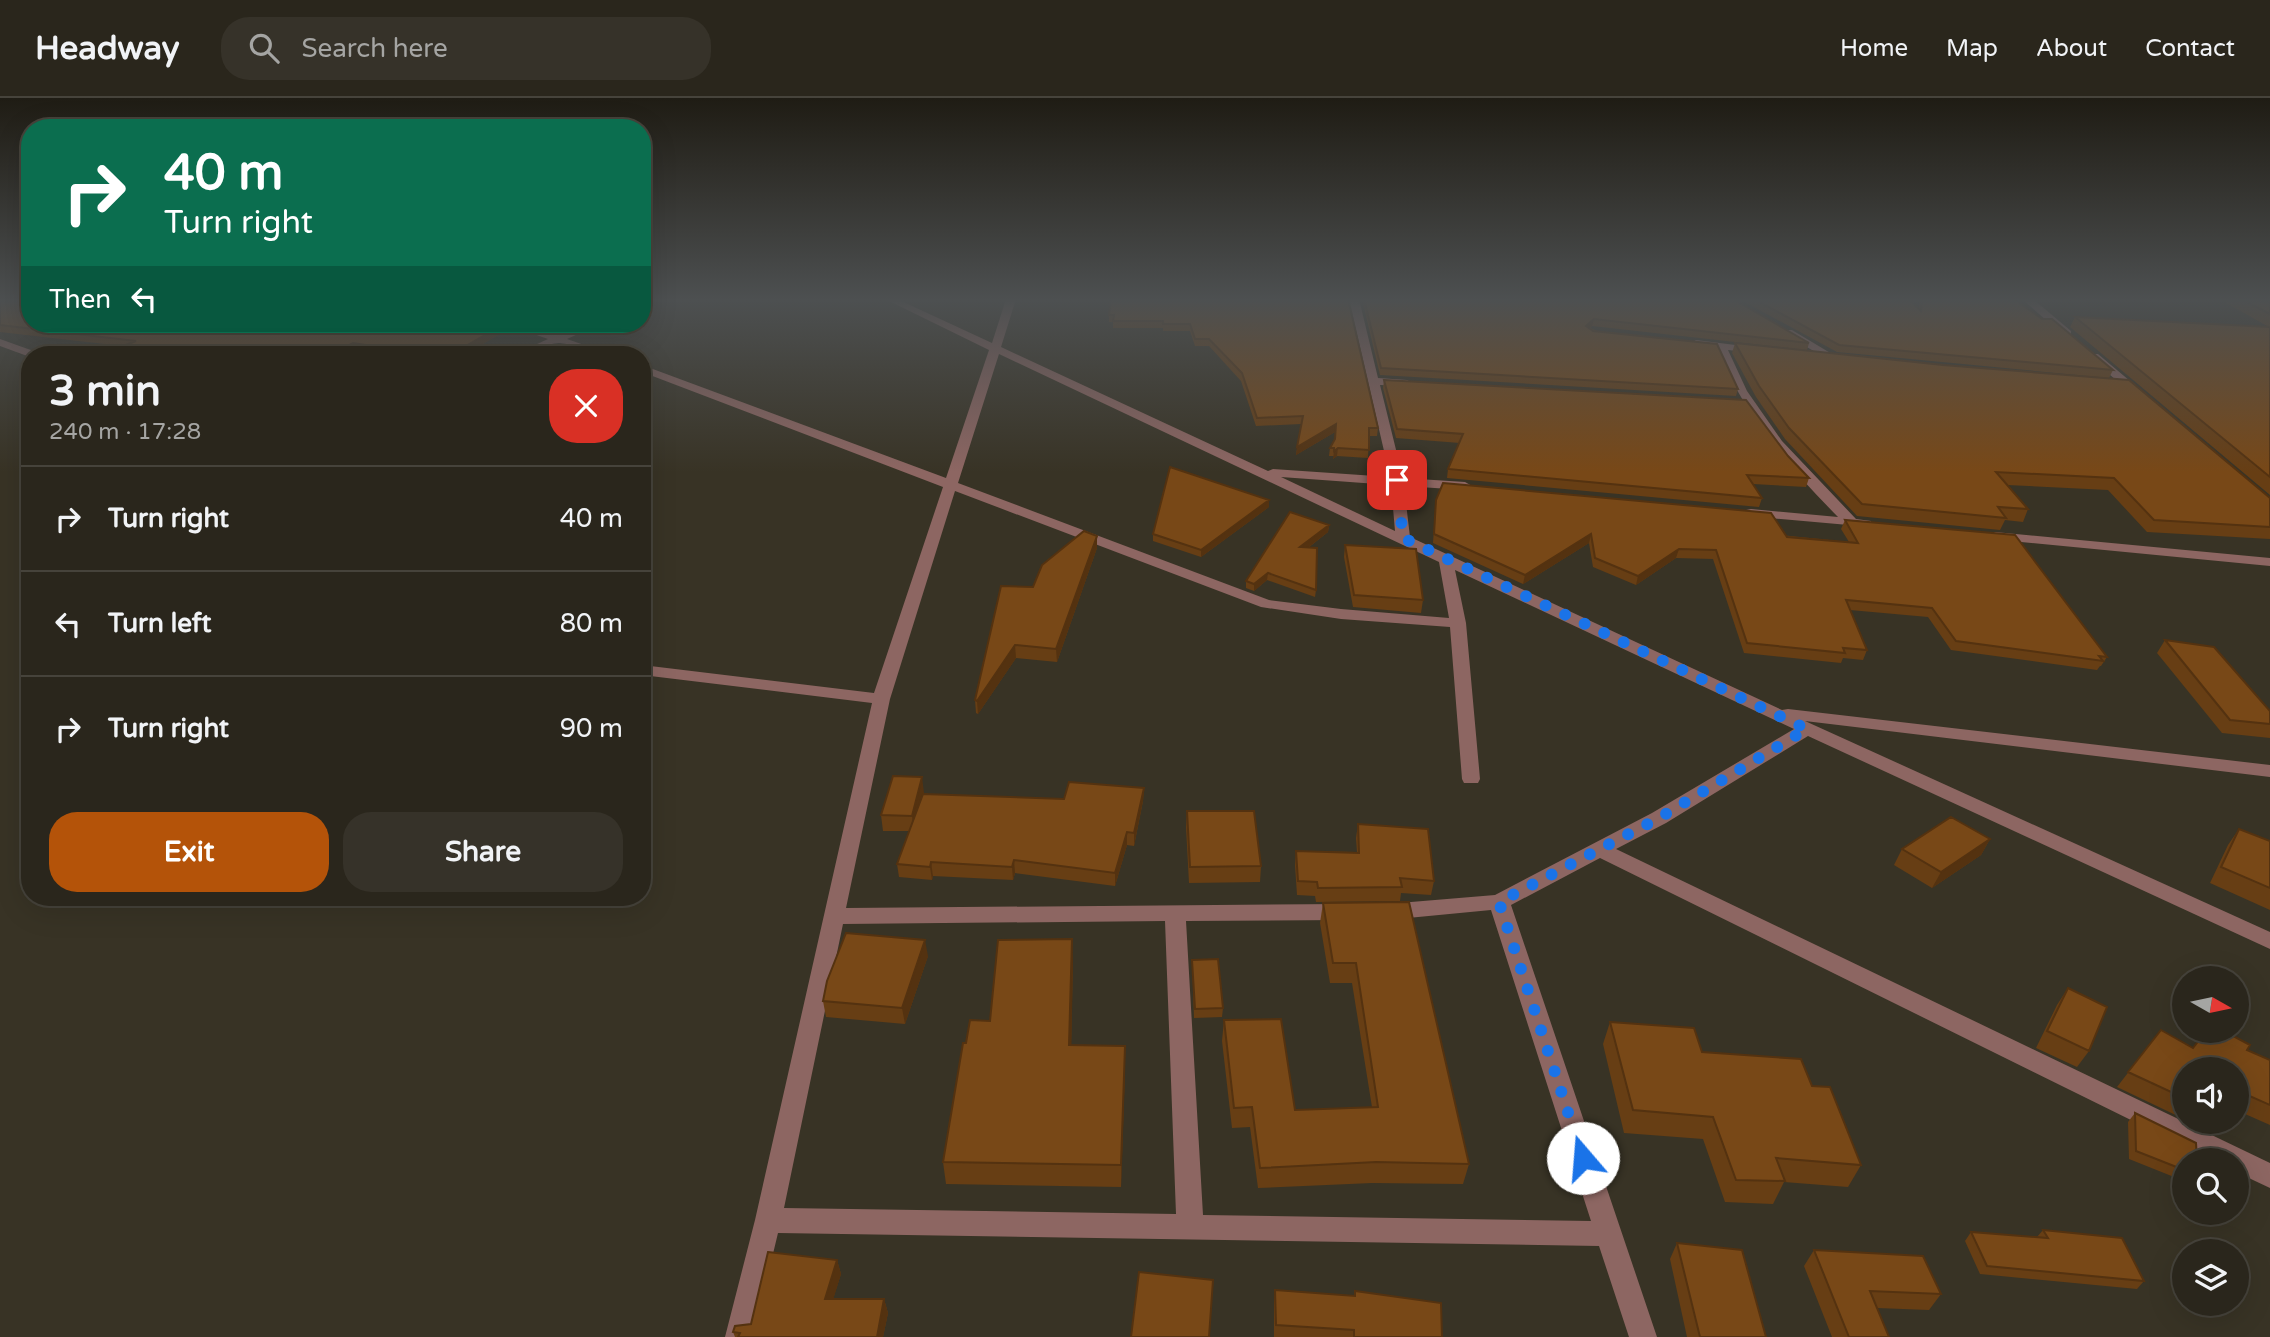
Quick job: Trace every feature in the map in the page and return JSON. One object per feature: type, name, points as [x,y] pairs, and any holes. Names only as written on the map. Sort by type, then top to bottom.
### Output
[{"type":"street","points":[[739,1337],[768,1220],[881,699],[993,357]]},
{"type":"street","points":[[1010,357],[1263,472],[1770,712],[2270,941]]},
{"type":"street","points":[[1367,357],[1397,480],[1403,538]]},
{"type":"street","points":[[1726,357],[1749,403],[1808,479],[1851,522]]},
{"type":"street","points":[[1810,357],[1849,361]]},
{"type":"street","points":[[1831,357],[1837,360]]},
{"type":"street","points":[[2095,357],[2148,402]]},
{"type":"street","points":[[651,371],[1266,604],[1341,614],[1458,623]]},
{"type":"street","points":[[1373,381],[1415,384]]},
{"type":"street","points":[[2102,383],[2128,385]]},
{"type":"street","points":[[1736,402],[1749,403]]},
{"type":"street","points":[[1263,472],[1479,488]]},
{"type":"street","points":[[1741,512],[1878,525]]},
{"type":"street","points":[[1987,535],[2270,562]]},
{"type":"street","points":[[1446,559],[1458,623],[1471,779]]},
{"type":"street","points":[[651,671],[881,699]]},
{"type":"street","points":[[1770,712],[2270,771]]},
{"type":"street","points":[[834,916],[1398,912],[1499,902],[1659,818],[1807,729]]},
{"type":"street","points":[[1600,849],[2270,1176]]},
{"type":"street","points":[[1499,902],[1643,1337]]},
{"type":"street","points":[[1175,914],[1190,1227]]},
{"type":"street","points":[[768,1220],[1609,1234]]},
{"type":"building","points":[[1226,357],[1361,357],[1378,428],[1369,428],[1369,450],[1338,448],[1334,451],[1334,448],[1330,448],[1335,439],[1336,424],[1297,447],[1303,416],[1257,418],[1242,373]]},
{"type":"building","points":[[1378,357],[1723,357],[1738,389],[1381,368]]},
{"type":"building","points":[[1743,357],[1866,357],[2129,380],[2270,498],[2270,527],[2154,520],[2114,478],[1996,472],[2028,509],[1998,507],[2006,518],[1862,504],[1789,428],[1759,386]]},
{"type":"building","points":[[1969,357],[2097,357],[2113,370]]},
{"type":"building","points":[[2124,357],[2270,357],[2270,477]]},
{"type":"building","points":[[1384,380],[1746,400],[1788,456],[1809,478],[1747,475],[1762,498],[1448,469],[1463,434],[1397,429]]},
{"type":"building","points":[[1170,467],[1269,500],[1201,550],[1153,534]]},
{"type":"building","points":[[1443,483],[1771,513],[1787,537],[1858,543],[1845,520],[2015,535],[2107,657],[2099,656],[2103,661],[1956,641],[1932,608],[1846,600],[1867,650],[1843,648],[1845,653],[1747,643],[1716,550],[1679,549],[1638,576],[1595,558],[1591,534],[1525,575],[1434,534],[1436,500]]},
{"type":"building","points":[[1290,512],[1329,525],[1300,547],[1317,548],[1316,590],[1268,573],[1254,584],[1246,581]]},
{"type":"building","points":[[1084,531],[1097,536],[1056,649],[1015,645],[977,701],[975,700],[1001,586],[1033,587],[1042,565]]},
{"type":"building","points":[[1345,545],[1416,549],[1423,600],[1354,595]]},
{"type":"building","points":[[2165,640],[2214,647],[2270,711],[2270,724],[2230,720]]},
{"type":"building","points":[[893,776],[922,777],[912,816],[881,815]]},
{"type":"building","points":[[1069,782],[1144,788],[1134,833],[1127,832],[1115,873],[1014,860],[1012,867],[931,862],[930,867],[897,864],[923,794],[1064,799]]},
{"type":"building","points":[[1187,811],[1254,811],[1261,866],[1190,867]]},
{"type":"building","points":[[1951,817],[1990,839],[1941,872],[1902,849]]},
{"type":"building","points":[[1358,824],[1428,829],[1434,881],[1400,878],[1402,887],[1318,888],[1317,882],[1298,881],[1296,851],[1359,853]]},
{"type":"building","points":[[2239,829],[2270,841],[2270,888],[2221,867]]},
{"type":"building","points":[[1409,902],[1469,1164],[1376,1162],[1260,1168],[1252,1107],[1234,1108],[1224,1020],[1281,1019],[1295,1110],[1378,1107],[1356,963],[1333,963],[1323,903]]},
{"type":"building","points":[[846,933],[925,940],[902,1008],[823,1001],[827,981]]},
{"type":"building","points":[[1072,939],[1069,1045],[1125,1046],[1121,1165],[943,1162],[963,1043],[966,1043],[970,1020],[990,1021],[998,940]]},
{"type":"building","points":[[1218,959],[1223,1008],[1195,1009],[1192,960]]},
{"type":"building","points":[[2068,988],[2107,1007],[2089,1051],[2047,1031]]},
{"type":"building","points":[[1610,1022],[1694,1028],[1702,1052],[1801,1059],[1812,1086],[1830,1087],[1861,1165],[1776,1158],[1785,1181],[1736,1180],[1713,1117],[1633,1110]]},
{"type":"building","points":[[2161,1030],[2172,1036],[2172,1043],[2184,1043],[2193,1048],[2197,1043],[2246,1043],[2250,1045],[2247,1050],[2270,1060],[2270,1105],[2249,1096],[2249,1057],[2172,1057],[2172,1092],[2128,1072]]},
{"type":"building","points":[[2135,1113],[2172,1131],[2172,1134],[2196,1143],[2196,1148],[2172,1148],[2172,1165],[2136,1151]]},
{"type":"building","points":[[2043,1230],[2122,1238],[2144,1281],[1987,1266],[1971,1232],[2048,1238]]},
{"type":"building","points":[[1677,1243],[1742,1250],[1766,1337],[1700,1337]]},
{"type":"building","points":[[1814,1250],[1923,1256],[1941,1294],[1870,1291],[1889,1337],[1849,1337]]},
{"type":"building","points":[[768,1252],[837,1260],[825,1299],[884,1299],[877,1337],[738,1337],[740,1333],[733,1332],[735,1326],[751,1324]]},
{"type":"building","points":[[1139,1272],[1213,1280],[1209,1337],[1131,1337]]},
{"type":"building","points":[[1275,1290],[1355,1296],[1355,1291],[1441,1303],[1442,1337],[1354,1337],[1354,1330],[1276,1325]]},
{"type":"route","points":[[1397,480],[1403,538],[1807,729],[1659,818],[1499,902],[1583,1158]]}]
